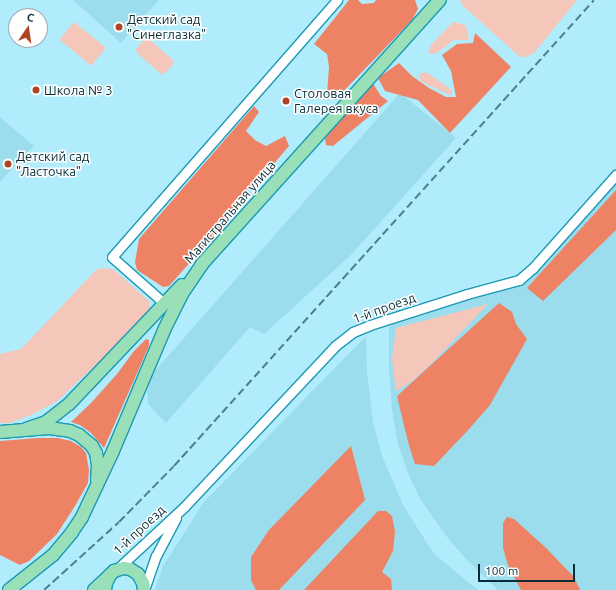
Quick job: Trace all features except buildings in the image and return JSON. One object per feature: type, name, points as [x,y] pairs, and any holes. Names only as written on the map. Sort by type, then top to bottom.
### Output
[{"type":"main road","name":"Магистральная улица","points":[[9,590],[40,567],[62,545],[82,517],[96,491],[164,330],[182,294],[202,264],[437,1]]},
{"type":"main road","points":[[26,429],[46,422],[69,404],[202,264]]},
{"type":"main road","points":[[0,432],[26,429],[60,429],[79,435],[92,446],[97,459],[98,474],[96,491]]},
{"type":"main road","points":[[94,590],[111,574],[120,569],[133,571],[140,577],[144,590]]},
{"type":"main road","points":[[105,590],[106,583],[111,574]]},
{"type":"street","points":[[164,304],[112,257],[337,0]]},
{"type":"street","name":"1-й проезд","points":[[111,574],[184,507],[326,354],[345,338],[370,325],[467,294],[519,280],[533,268],[616,175]]},
{"type":"street","name":"1-й проезд","points":[[144,590],[162,543],[184,507]]},
{"type":"shaded area","name":"Детский сад \"Синеглазка\"","points":[[73,0],[159,0],[121,43]]},
{"type":"shaded area","points":[[349,0],[358,0],[362,4],[374,3],[376,0],[415,0],[418,9],[412,20],[335,100],[328,98],[327,94],[329,67],[327,54],[314,44]]},
{"type":"shaded area","points":[[460,0],[577,0],[534,53],[526,57],[520,57],[462,5]]},
{"type":"shaded area","points":[[74,22],[106,48],[91,66],[60,40]]},
{"type":"shaded area","points":[[453,22],[466,25],[469,40],[454,40],[437,53],[428,54],[431,45]]},
{"type":"shaded area","points":[[475,33],[511,67],[450,133],[418,100],[385,91],[378,78],[399,63],[412,76],[429,88],[446,97],[456,97],[451,71],[442,55],[457,44],[473,43]]},
{"type":"shaded area","points":[[145,39],[149,39],[174,61],[173,65],[165,73],[161,74],[137,53],[136,49]]},
{"type":"shaded area","points":[[426,72],[452,90],[452,96],[422,82],[418,75]]},
{"type":"shaded area","points":[[372,82],[381,96],[388,101],[333,146],[326,145],[325,139],[334,125]]},
{"type":"shaded area","points":[[400,93],[456,138],[351,255],[264,334],[250,327],[166,423],[148,404],[147,391],[153,373]]},
{"type":"shaded area","points":[[254,106],[259,112],[246,131],[255,140],[266,146],[285,136],[289,146],[259,181],[246,190],[243,203],[169,286],[163,287],[137,270],[135,262],[139,239]]},
{"type":"shaded area","name":"Детский сад \"Ласточка\"","points":[[0,117],[34,146],[0,182]]},
{"type":"shaded area","points":[[616,181],[616,590],[498,590],[465,558],[447,537],[420,499],[407,471],[398,444],[392,410],[389,368],[389,327],[397,322],[470,298],[519,285],[530,278]]},
{"type":"shaded area","points":[[616,190],[616,230],[543,301],[527,288]]},
{"type":"shaded area","points":[[102,268],[113,269],[150,302],[149,310],[105,356],[56,402],[31,415],[10,423],[0,423],[0,354],[21,349],[96,270]]},
{"type":"shaded area","points":[[499,303],[512,312],[516,324],[527,339],[490,405],[470,428],[434,466],[415,464],[397,396]]},
{"type":"shaded area","points":[[488,304],[434,361],[411,382],[396,391],[392,359],[396,328]]},
{"type":"shaded area","points":[[366,336],[367,373],[373,422],[382,456],[403,505],[434,554],[478,590],[155,590],[163,566],[204,502]]},
{"type":"shaded area","points":[[146,339],[149,340],[149,346],[104,448],[91,433],[80,425],[71,422],[91,403],[117,374],[134,351]]},
{"type":"shaded area","points":[[58,438],[71,441],[81,447],[86,453],[89,470],[88,483],[57,534],[29,561],[20,565],[0,555],[0,441]]},
{"type":"shaded area","points":[[351,446],[365,500],[279,590],[256,590],[251,580],[251,557],[269,530]]},
{"type":"shaded area","points":[[378,511],[386,511],[392,516],[395,532],[393,551],[382,572],[391,579],[392,590],[304,590]]},
{"type":"shaded area","points":[[507,517],[514,519],[545,547],[574,577],[580,590],[521,590],[508,565],[503,548],[503,523]]},
{"type":"railway","points":[[44,590],[119,522],[174,466],[594,0]]},
{"type":"place","name":"Детский сад \"Синеглазка\"","points":[[119,27]]},
{"type":"place","name":"Школа № 3","points":[[36,90]]},
{"type":"place","name":"Столовая Галерея вкуса","points":[[286,101]]},
{"type":"place","name":"Детский сад \"Ласточка\"","points":[[8,164]]}]
